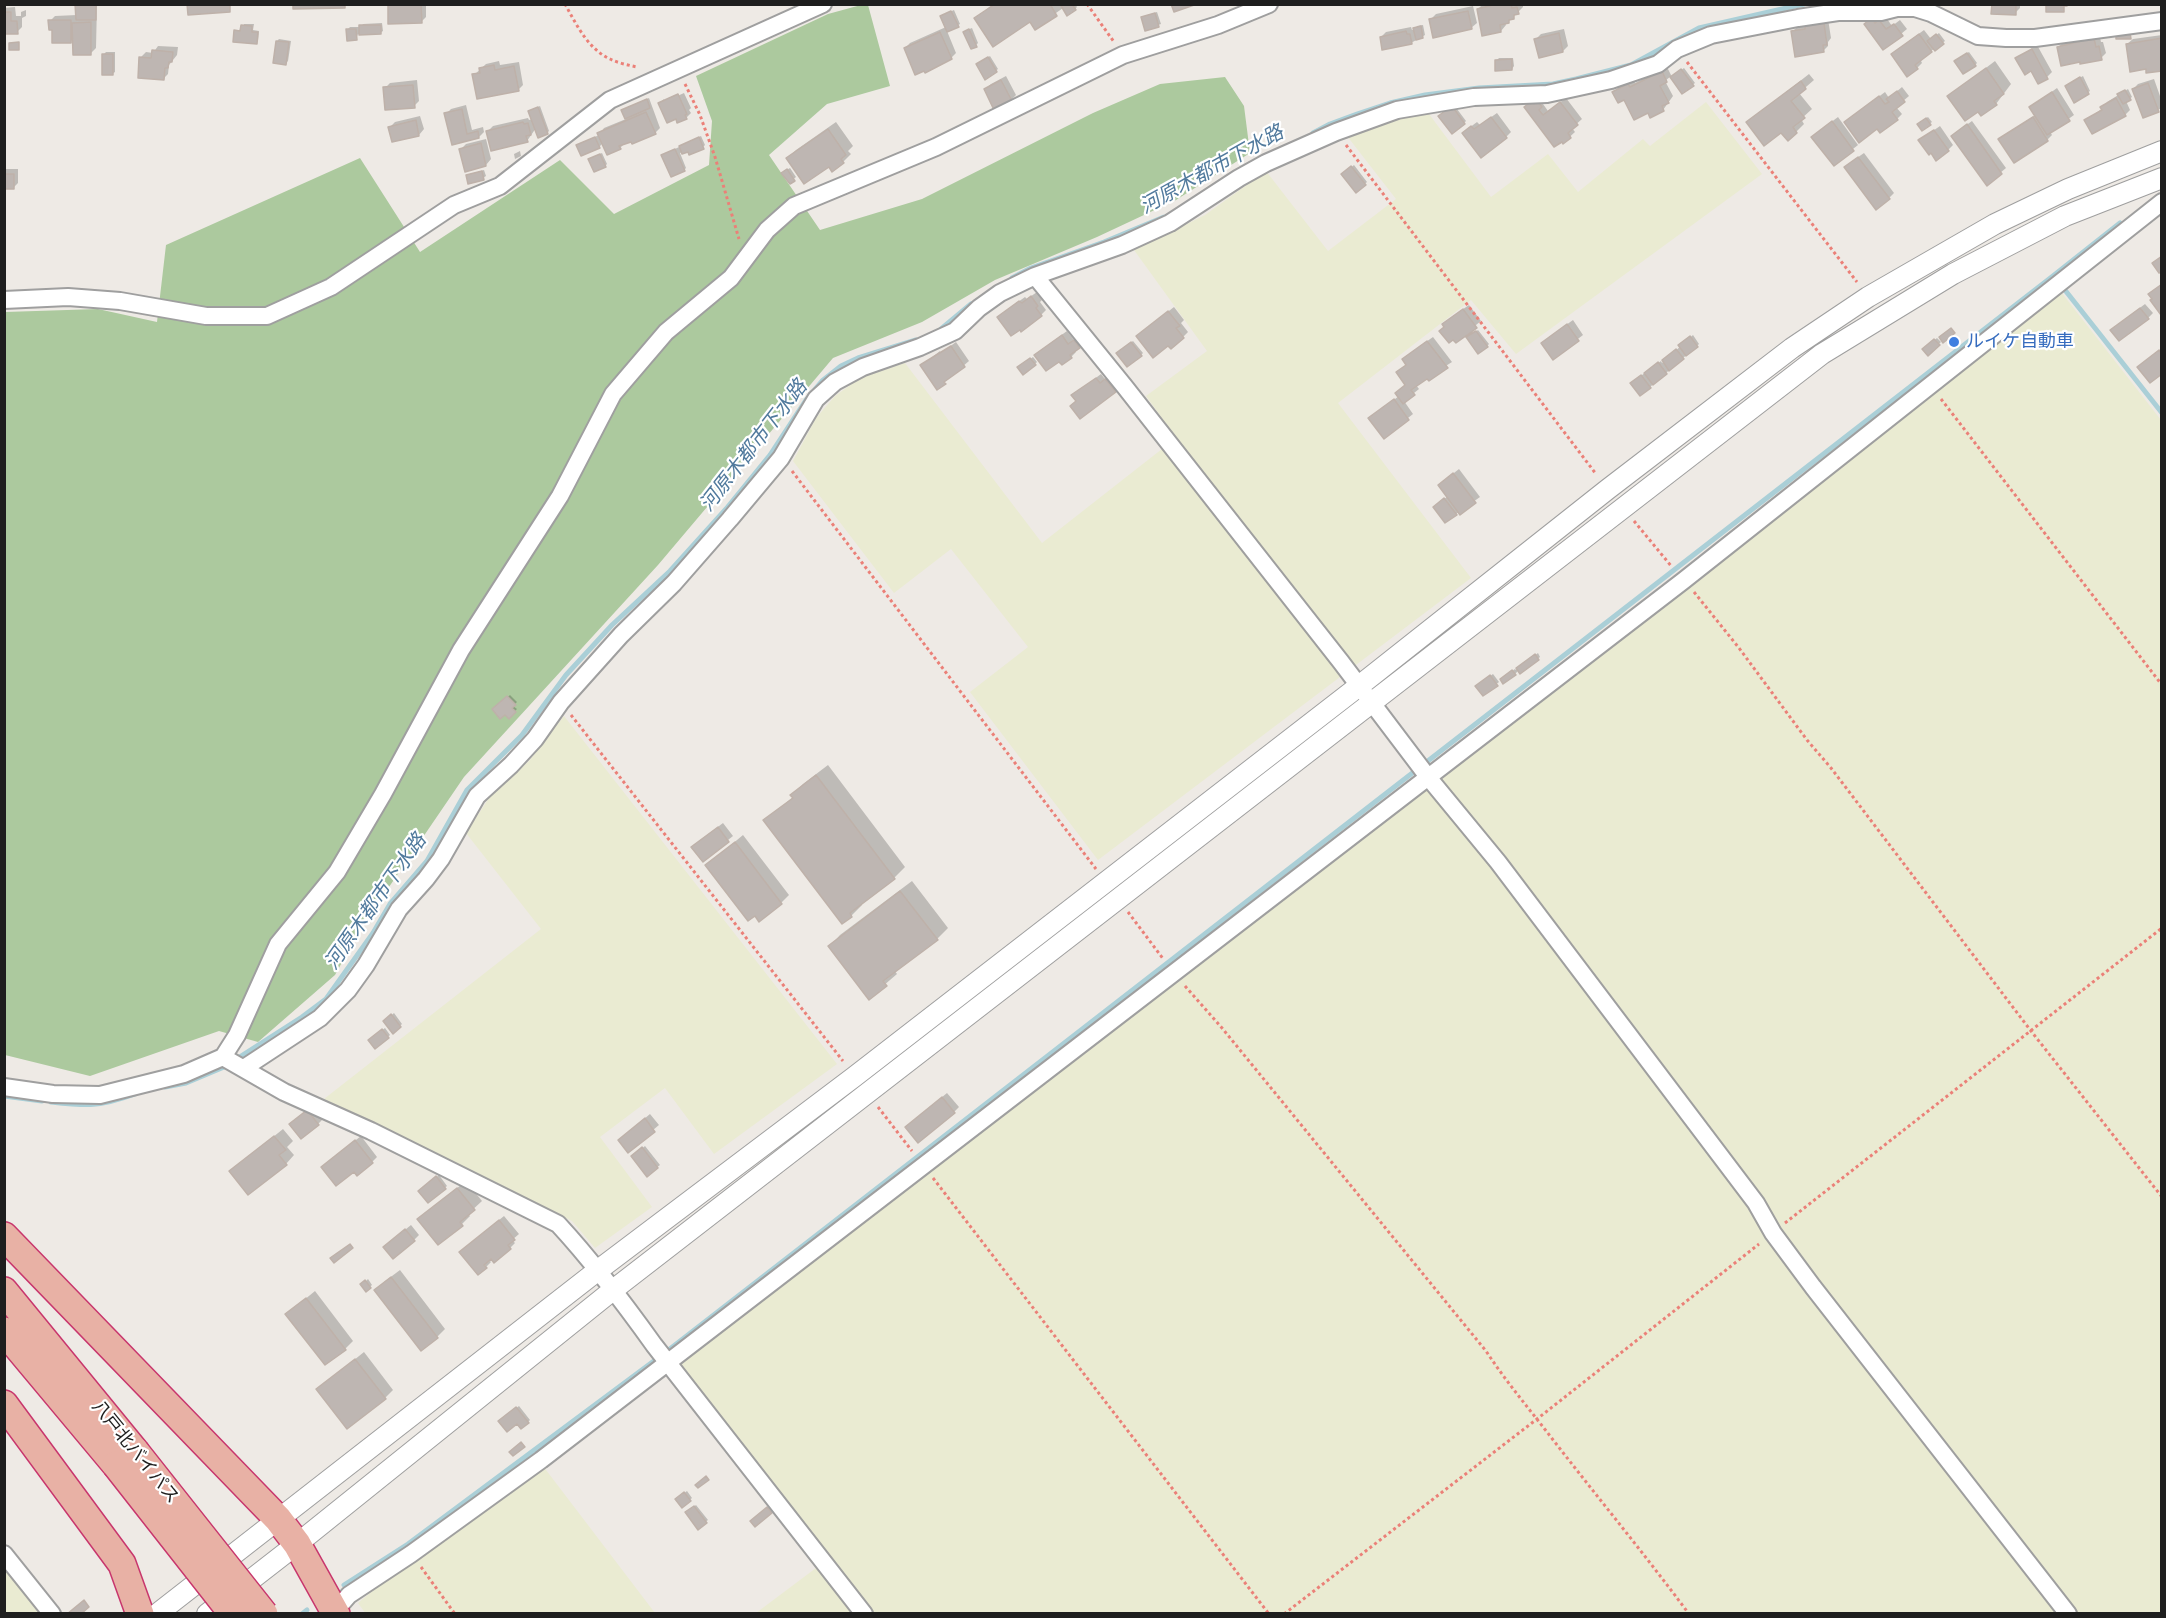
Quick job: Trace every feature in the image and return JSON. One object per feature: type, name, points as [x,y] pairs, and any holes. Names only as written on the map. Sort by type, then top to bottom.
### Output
[{"type":"highway","points":[[4,1236],[278,1519],[297,1544],[335,1612]]},
{"type":"highway","name":"八戸北バイパス","points":[[4,1291],[125,1458],[233,1614]]},
{"type":"highway","name":"八戸北バイパス","points":[[4,1331],[125,1458],[264,1614]]},
{"type":"highway","points":[[4,1404],[122,1564],[140,1614]]},
{"type":"street","points":[[4,300],[68,297],[120,301],[206,316],[267,316],[330,287],[454,205],[500,186],[610,100],[823,4]]},
{"type":"street","points":[[4,1087],[53,1094],[100,1095],[184,1074],[223,1057],[237,1035],[278,944],[337,872],[383,794],[461,650],[560,496],[613,394],[666,332],[731,278],[767,230],[794,206],[936,147],[1123,56],[1218,25],[1269,4]]},
{"type":"street","points":[[244,1068],[320,1018],[348,990],[366,965],[399,909],[441,859],[477,796],[511,765],[534,739],[561,702],[621,635],[674,584],[781,458],[816,399],[835,382],[863,367],[920,347],[955,331],[979,308],[1000,293],[1035,276],[1122,245],[1170,223],[1239,178],[1336,132],[1397,110],[1474,97],[1547,94],[1611,80],[1658,64],[1677,49],[1711,35],[1838,12],[1881,12],[1897,8],[1915,8],[1931,13],[1978,36],[2006,38],[2035,38],[2162,21]]},
{"type":"street","points":[[157,1614],[597,1271],[854,1077],[1359,687],[1608,489],[1792,348],[1868,297],[1995,224],[2068,189],[2162,151]]},
{"type":"street","points":[[207,1614],[613,1290],[1822,354],[1953,274],[2064,216],[2162,178]]},
{"type":"street","points":[[335,1612],[349,1595],[411,1554],[541,1460],[1683,581],[1929,384],[2162,202]]},
{"type":"street","points":[[1035,276],[1125,387],[1428,777],[1498,862],[1756,1203],[1773,1233],[2068,1614]]},
{"type":"street","points":[[223,1057],[284,1092],[371,1131],[558,1224],[613,1290],[864,1614]]},
{"type":"street","points":[[4,1554],[52,1614]]},
{"type":"path","points":[[565,4],[577,26],[591,44],[609,59],[647,70],[654,79]]},
{"type":"path","points":[[1087,4],[1123,56]]},
{"type":"path","points":[[1677,49],[1868,297]]},
{"type":"path","points":[[678,69],[700,115],[715,157],[731,218],[747,256]]},
{"type":"path","points":[[1336,132],[1608,489]]},
{"type":"path","points":[[1929,384],[2162,685]]},
{"type":"path","points":[[781,458],[816,500],[1105,881]]},
{"type":"path","points":[[1623,508],[1739,648],[2031,1031],[2162,1197]]},
{"type":"path","points":[[561,702],[840,1056],[854,1077]]},
{"type":"path","points":[[1126,909],[1174,973],[1222,1028],[1486,1351],[1507,1383],[1608,1512],[1634,1541],[1689,1614]]},
{"type":"path","points":[[1284,1614],[1537,1419],[2162,928]]},
{"type":"path","points":[[875,1104],[1269,1614]]},
{"type":"path","points":[[411,1554],[455,1614]]},
{"type":"green space","points":[[868,5],[890,86],[827,104],[769,155],[820,230],[922,199],[1093,113],[1160,84],[1225,77],[1244,106],[1250,153],[1176,200],[1097,237],[995,280],[922,322],[833,358],[658,565],[464,777],[361,928],[335,975],[258,1042],[219,1031],[90,1076],[5,1055],[5,312],[98,309],[157,322],[166,245],[360,158],[420,252],[560,160],[614,214],[709,165],[712,121],[696,76],[828,14]]},
{"type":"green space","points":[[1706,102],[1762,174],[1516,354],[1471,300],[1338,403],[1471,578],[1098,860],[970,692],[1028,647],[951,549],[894,593],[793,461],[816,418],[835,396],[860,378],[905,363],[1042,543],[1176,438],[1146,396],[1207,351],[1134,250],[1205,215],[1266,171],[1328,251],[1396,199],[1347,136],[1400,115],[1426,110],[1491,197],[1548,154],[1578,192],[1643,139],[1650,146]]},
{"type":"green space","points":[[2061,292],[2161,420],[2161,1613],[756,1613],[828,1559],[679,1362]]},
{"type":"green space","points":[[564,716],[837,1064],[714,1154],[665,1088],[600,1137],[652,1207],[595,1248],[572,1221],[324,1099],[541,929],[466,833],[489,798],[529,761]]},
{"type":"green space","points":[[543,1466],[655,1613],[366,1614],[358,1603],[402,1566]]},
{"type":"green space","points":[[5,1564],[42,1613],[5,1613]]},
{"type":"building","points":[[75,4],[96,4],[96,20],[76,20]]},
{"type":"building","points":[[187,4],[230,4],[230,12],[188,15]]},
{"type":"building","points":[[293,4],[345,4],[345,8],[293,9]]},
{"type":"building","points":[[388,4],[421,4],[422,23],[388,24]]},
{"type":"building","points":[[995,4],[1050,4],[1057,16],[1035,30],[1030,22],[993,47],[974,18]]},
{"type":"building","points":[[1060,4],[1072,4],[1076,10],[1067,16]]},
{"type":"building","points":[[1171,4],[1197,4],[1174,12]]},
{"type":"building","points":[[1497,4],[1511,4],[1512,8],[1517,7],[1519,14],[1514,15],[1514,19],[1509,20],[1509,23],[1500,25],[1501,32],[1482,36],[1477,9]]},
{"type":"building","points":[[1992,4],[2016,4],[2016,15],[1991,14]]},
{"type":"building","points":[[2046,4],[2067,4],[2067,6],[2064,6],[2064,12],[2046,12]]},
{"type":"building","points":[[951,11],[959,27],[947,32],[940,16]]},
{"type":"building","points":[[1468,11],[1472,29],[1433,38],[1429,19]]},
{"type":"building","points":[[4,12],[11,12],[11,21],[17,21],[18,34],[4,34]]},
{"type":"building","points":[[1155,13],[1159,27],[1145,31],[1141,17]]},
{"type":"building","points":[[1872,18],[1875,23],[1879,20],[1886,29],[1894,24],[1903,36],[1883,50],[1864,24]]},
{"type":"building","points":[[48,20],[71,20],[71,43],[52,43],[52,30],[49,30]]},
{"type":"building","points":[[91,22],[91,55],[73,55],[72,23]]},
{"type":"building","points":[[1824,23],[1827,45],[1823,45],[1824,52],[1795,57],[1791,31]]},
{"type":"building","points":[[241,25],[252,26],[252,32],[258,32],[257,44],[233,42],[234,30],[240,31]]},
{"type":"building","points":[[359,25],[381,25],[381,34],[359,35]]},
{"type":"building","points":[[1421,26],[1423,38],[1416,40],[1413,28]]},
{"type":"building","points":[[346,29],[356,29],[357,40],[347,41]]},
{"type":"building","points":[[969,29],[977,47],[971,49],[963,32]]},
{"type":"building","points":[[1406,31],[1410,34],[1412,44],[1382,50],[1380,37]]},
{"type":"building","points":[[940,32],[952,59],[925,73],[924,71],[915,75],[904,48]]},
{"type":"building","points":[[2130,32],[2131,39],[2116,39],[2116,33]]},
{"type":"building","points":[[1559,33],[1563,52],[1539,58],[1534,39]]},
{"type":"building","points":[[1919,34],[1932,52],[1915,65],[1918,69],[1907,77],[1891,54]]},
{"type":"building","points":[[1936,34],[1944,44],[1935,51],[1927,41]]},
{"type":"building","points":[[2094,38],[2096,47],[2099,46],[2102,60],[2061,66],[2057,47]]},
{"type":"building","points":[[2162,38],[2162,71],[2146,73],[2146,69],[2130,72],[2126,44]]},
{"type":"building","points":[[276,41],[289,42],[286,65],[273,63]]},
{"type":"building","points":[[19,42],[19,50],[9,50],[9,43]]},
{"type":"building","points":[[2032,49],[2048,79],[2038,84],[2031,71],[2025,75],[2015,58]]},
{"type":"building","points":[[152,50],[173,52],[172,62],[169,62],[168,68],[165,68],[164,80],[138,78],[139,57],[151,58]]},
{"type":"building","points":[[1967,53],[1976,66],[1963,74],[1954,61]]},
{"type":"building","points":[[102,54],[113,54],[113,75],[102,75]]},
{"type":"building","points":[[988,57],[997,72],[985,80],[976,64]]},
{"type":"building","points":[[1512,59],[1512,70],[1495,71],[1495,60]]},
{"type":"building","points":[[494,65],[495,70],[514,66],[519,91],[477,99],[472,74],[480,73],[479,68]]},
{"type":"building","points":[[1986,68],[2004,94],[1994,101],[1997,105],[1981,116],[1978,112],[1965,121],[1947,96]]},
{"type":"building","points":[[1681,69],[1694,86],[1682,94],[1670,77]]},
{"type":"building","points":[[1662,71],[1667,82],[1660,86],[1669,103],[1662,106],[1664,111],[1650,118],[1648,113],[1634,120],[1624,100],[1618,103],[1612,92],[1628,84],[1630,87]]},
{"type":"building","points":[[2080,77],[2089,94],[2074,103],[2065,86]]},
{"type":"building","points":[[1001,80],[1012,101],[994,110],[984,89]]},
{"type":"building","points":[[1801,81],[1806,89],[1791,101],[1805,118],[1793,127],[1797,133],[1788,141],[1781,133],[1764,146],[1746,122]]},
{"type":"building","points":[[2148,83],[2159,112],[2143,118],[2132,89]]},
{"type":"building","points":[[413,85],[415,108],[385,110],[383,87]]},
{"type":"building","points":[[2125,90],[2131,100],[2123,104],[2117,94]]},
{"type":"building","points":[[1897,91],[1905,102],[1892,112],[1898,120],[1880,133],[1877,129],[1859,143],[1844,122],[1879,96],[1885,104],[1889,102],[1886,99]]},
{"type":"building","points":[[2052,92],[2070,121],[2047,135],[2029,107]]},
{"type":"building","points":[[678,94],[687,119],[677,123],[676,119],[667,123],[658,103]]},
{"type":"building","points":[[2116,98],[2126,116],[2092,134],[2084,120],[2102,110],[2100,107]]},
{"type":"building","points":[[647,99],[650,108],[625,119],[621,110]]},
{"type":"building","points":[[1532,101],[1534,104],[1538,101],[1542,107],[1539,110],[1543,115],[1560,102],[1578,125],[1568,133],[1571,138],[1554,147],[1524,107]]},
{"type":"building","points":[[1452,106],[1465,124],[1452,134],[1438,116]]},
{"type":"building","points":[[538,107],[548,134],[538,138],[528,111]]},
{"type":"building","points":[[462,109],[467,134],[478,131],[479,138],[452,145],[444,113]]},
{"type":"building","points":[[646,112],[656,134],[632,144],[631,142],[619,146],[621,149],[607,155],[597,133]]},
{"type":"building","points":[[1491,117],[1507,138],[1481,158],[1462,133],[1471,126],[1474,129]]},
{"type":"building","points":[[2033,117],[2048,141],[2014,163],[1998,139]]},
{"type":"building","points":[[1926,118],[1931,125],[1922,131],[1917,124]]},
{"type":"building","points":[[416,120],[419,136],[392,142],[388,127]]},
{"type":"building","points":[[1832,121],[1854,151],[1834,166],[1811,137]]},
{"type":"building","points":[[523,122],[528,123],[531,135],[526,136],[528,142],[491,151],[486,131]]},
{"type":"building","points":[[1967,124],[2002,174],[1987,186],[1951,136]]},
{"type":"building","points":[[828,129],[846,155],[841,159],[844,163],[832,172],[829,167],[804,184],[786,158]]},
{"type":"building","points":[[1934,130],[1949,151],[1936,161],[1918,140]]},
{"type":"building","points":[[595,137],[600,148],[581,156],[576,145]]},
{"type":"building","points":[[699,137],[704,149],[689,155],[688,152],[682,154],[679,146]]},
{"type":"building","points":[[481,143],[486,166],[465,172],[459,149]]},
{"type":"building","points":[[675,149],[685,171],[671,177],[661,155]]},
{"type":"building","points":[[600,154],[606,167],[594,172],[588,159]]},
{"type":"building","points":[[1858,157],[1890,199],[1876,210],[1844,167]]},
{"type":"building","points":[[1351,166],[1366,185],[1356,193],[1341,174]]},
{"type":"building","points":[[787,169],[795,181],[790,184],[781,173]]},
{"type":"building","points":[[482,171],[484,180],[468,184],[466,175]]},
{"type":"building","points":[[4,174],[14,174],[14,189],[4,189]]},
{"type":"building","points":[[2162,256],[2162,272],[2159,273],[2152,263]]},
{"type":"building","points":[[2162,284],[2162,315],[2161,315],[2148,294]]},
{"type":"building","points":[[1031,296],[1042,316],[1021,332],[1020,330],[1011,336],[997,317],[1019,301],[1022,303]]},
{"type":"building","points":[[2140,308],[2149,319],[2119,341],[2110,330]]},
{"type":"building","points":[[1463,309],[1477,328],[1456,343],[1453,340],[1449,343],[1439,331],[1444,327],[1442,324]]},
{"type":"building","points":[[1168,311],[1180,326],[1176,328],[1184,338],[1171,349],[1168,346],[1153,358],[1136,336]]},
{"type":"building","points":[[1567,324],[1579,341],[1553,360],[1541,343]]},
{"type":"building","points":[[1951,328],[1955,333],[1943,343],[1939,337]]},
{"type":"building","points":[[1476,331],[1488,347],[1478,354],[1466,337]]},
{"type":"building","points":[[1062,335],[1068,344],[1074,340],[1080,348],[1062,365],[1059,362],[1046,371],[1034,355]]},
{"type":"building","points":[[1690,336],[1698,347],[1686,356],[1678,345]]},
{"type":"building","points":[[1934,339],[1940,345],[1928,356],[1922,349]]},
{"type":"building","points":[[1427,341],[1448,368],[1411,390],[1415,395],[1403,404],[1395,393],[1405,385],[1396,372],[1406,365],[1402,359]]},
{"type":"building","points":[[1131,342],[1142,356],[1127,367],[1116,353]]},
{"type":"building","points":[[951,346],[965,367],[937,390],[920,365]]},
{"type":"building","points":[[1676,349],[1684,359],[1669,371],[1662,360]]},
{"type":"building","points":[[2159,350],[2162,354],[2162,374],[2150,383],[2137,367]]},
{"type":"building","points":[[1030,358],[1036,365],[1023,375],[1017,367]]},
{"type":"building","points":[[1658,362],[1667,374],[1653,385],[1644,373]]},
{"type":"building","points":[[1641,375],[1651,388],[1640,396],[1630,383]]},
{"type":"building","points":[[1096,378],[1100,383],[1105,379],[1116,392],[1080,419],[1070,406],[1076,401],[1071,395]]},
{"type":"building","points":[[1394,399],[1409,420],[1384,439],[1368,418]]},
{"type":"building","points":[[1453,473],[1476,503],[1460,515],[1438,485]]},
{"type":"building","points":[[1444,498],[1457,515],[1445,523],[1433,507]]},
{"type":"building","points":[[1535,654],[1539,660],[1520,674],[1516,668]]},
{"type":"building","points":[[1512,670],[1516,675],[1503,684],[1500,679]]},
{"type":"building","points":[[1490,675],[1498,686],[1483,696],[1475,686]]},
{"type":"building","points":[[507,696],[516,705],[512,708],[516,712],[509,719],[505,715],[500,719],[492,709]]},
{"type":"building","points":[[816,775],[895,879],[850,913],[852,917],[842,924],[763,820],[793,798],[790,795]]},
{"type":"building","points":[[718,827],[729,842],[703,862],[691,847]]},
{"type":"building","points":[[735,842],[782,904],[759,922],[755,916],[748,921],[705,865]]},
{"type":"building","points":[[900,891],[938,940],[883,981],[887,986],[869,1000],[828,946]]},
{"type":"building","points":[[391,1014],[401,1027],[393,1034],[383,1021]]},
{"type":"building","points":[[382,1029],[389,1038],[375,1049],[368,1040]]},
{"type":"building","points":[[942,1097],[955,1113],[918,1143],[905,1127]]},
{"type":"building","points":[[307,1110],[319,1125],[301,1139],[289,1124]]},
{"type":"building","points":[[645,1118],[655,1132],[628,1153],[618,1140]]},
{"type":"building","points":[[274,1136],[286,1150],[279,1155],[287,1165],[248,1195],[229,1171]]},
{"type":"building","points":[[355,1140],[373,1163],[357,1176],[354,1172],[336,1186],[321,1167]]},
{"type":"building","points":[[642,1147],[658,1168],[647,1177],[631,1156]]},
{"type":"building","points":[[436,1176],[446,1189],[428,1203],[418,1191]]},
{"type":"building","points":[[457,1188],[475,1210],[460,1222],[463,1226],[438,1245],[417,1219]]},
{"type":"building","points":[[499,1220],[515,1240],[508,1245],[511,1249],[494,1263],[491,1259],[484,1265],[487,1268],[478,1275],[459,1252]]},
{"type":"building","points":[[405,1229],[415,1241],[393,1259],[383,1247]]},
{"type":"building","points":[[350,1244],[353,1248],[334,1263],[330,1258]]},
{"type":"building","points":[[391,1277],[438,1338],[421,1351],[374,1290]]},
{"type":"building","points":[[365,1280],[371,1288],[366,1292],[360,1284]]},
{"type":"building","points":[[306,1298],[346,1350],[325,1365],[285,1314]]},
{"type":"building","points":[[355,1359],[386,1399],[347,1429],[316,1389]]},
{"type":"building","points":[[516,1407],[529,1423],[521,1429],[517,1424],[507,1432],[498,1421]]},
{"type":"building","points":[[521,1442],[525,1447],[513,1456],[509,1452]]},
{"type":"building","points":[[706,1476],[709,1480],[698,1488],[695,1485]]},
{"type":"building","points":[[684,1492],[691,1501],[682,1508],[675,1499]]},
{"type":"building","points":[[694,1506],[707,1523],[698,1530],[685,1512]]},
{"type":"building","points":[[767,1507],[772,1513],[755,1527],[750,1521]]},
{"type":"building","points":[[84,1600],[89,1607],[81,1614],[67,1614]]},
{"type":"waterway","name":"河原木都市下水路","points":[[1313,133],[1357,114],[1425,95],[1479,88],[1553,84],[1631,65],[1699,28],[1804,4]]},
{"type":"waterway","name":"河原木都市下水路","points":[[1012,278],[1031,268],[1104,242],[1164,217]]},
{"type":"waterway","points":[[2055,278],[2053,276],[2120,223]]},
{"type":"waterway","points":[[344,1585],[408,1544],[666,1352],[2053,276]]},
{"type":"waterway","points":[[2061,285],[2162,413]]},
{"type":"waterway","name":"河原木都市下水路","points":[[941,329],[971,304]]},
{"type":"waterway","name":"河原木都市下水路","points":[[165,1087],[186,1083],[224,1067],[326,999],[373,933],[390,904],[427,861],[467,790],[522,735],[566,675],[612,625],[670,571],[726,509],[770,455],[806,400],[822,381],[841,366],[858,358],[916,340]]},
{"type":"waterway","name":"河原木都市下水路","points":[[51,1102],[93,1104],[135,1094]]},
{"type":"waterway","name":"河原木都市下水路","points":[[4,1096],[42,1101]]},
{"type":"waterway","points":[[302,1614],[307,1610]]},
{"type":"place","name":"ルイケ自動車","points":[[1954,342]]}]
